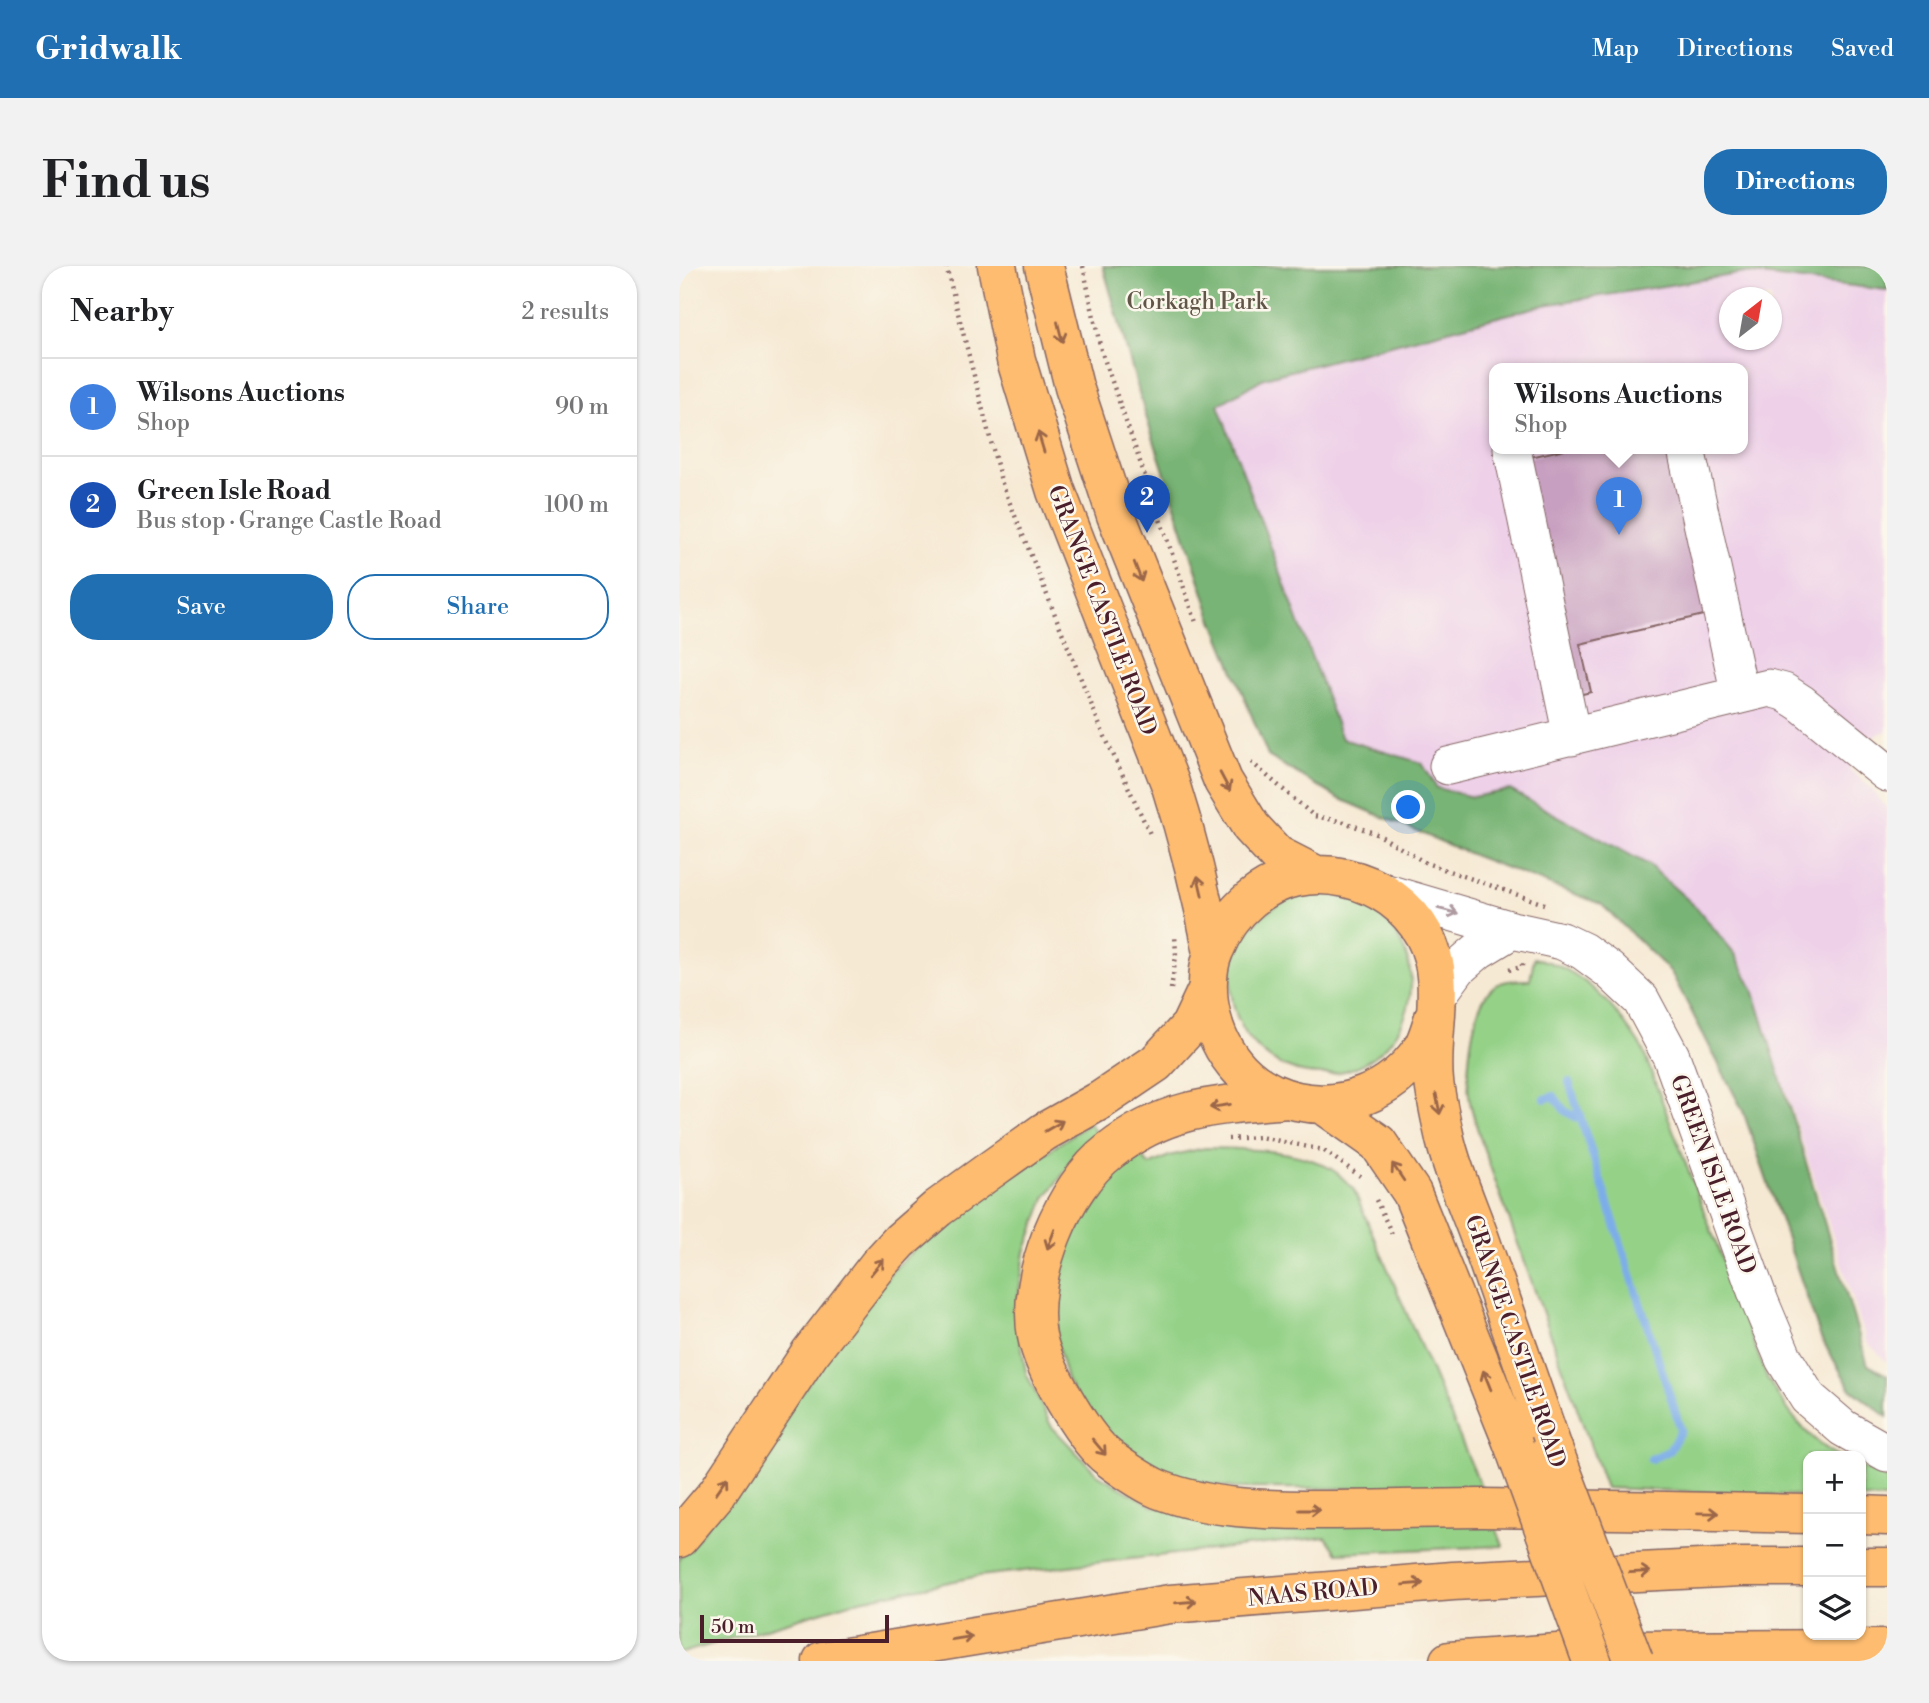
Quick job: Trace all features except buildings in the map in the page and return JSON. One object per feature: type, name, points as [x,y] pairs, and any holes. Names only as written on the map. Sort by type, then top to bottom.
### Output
[{"type":"main road","name":"GRANGE CASTLE ROAD","points":[[996,266],[1016,360],[1056,491],[1177,804],[1193,860],[1210,972],[1211,1019],[1221,1046],[1239,1069],[1261,1087],[1306,1102],[1378,1143],[1412,1194],[1513,1444],[1592,1661]]},
{"type":"main road","name":"GRANGE CASTLE ROAD","points":[[1044,266],[1074,387],[1116,515],[1223,781],[1251,827],[1277,855],[1316,874]]},
{"type":"main road","name":"GRANGE CASTLE ROAD","points":[[1210,972],[1228,923],[1252,898],[1283,881],[1316,874],[1351,878],[1384,892],[1407,911],[1425,936],[1435,965],[1437,1003],[1434,1080],[1445,1140],[1552,1446],[1635,1661]]},
{"type":"main road","points":[[679,1538],[717,1493],[810,1353],[900,1241],[938,1208],[1044,1132],[1101,1100],[1156,1063],[1190,1026],[1210,972]]},
{"type":"main road","name":"GRANGE CASTLE ROAD","points":[[1306,1102],[1363,1098],[1397,1078],[1422,1049],[1437,1003]]},
{"type":"main road","points":[[1306,1102],[1232,1104],[1178,1112],[1146,1127],[1108,1152],[1077,1187],[1060,1215],[1044,1256],[1037,1292],[1037,1335],[1046,1362],[1069,1409],[1104,1454],[1156,1488],[1214,1504],[1266,1509],[1481,1508],[1803,1514]]},
{"type":"main road","points":[[1866,1515],[1887,1516]]},
{"type":"main road","name":"NAAS ROAD","points":[[822,1661],[1170,1604],[1453,1581],[1741,1567],[1803,1567]]},
{"type":"main road","points":[[1866,1567],[1887,1567]]},
{"type":"main road","points":[[1450,1661],[1597,1650],[1887,1649]]},
{"type":"street","points":[[1513,454],[1572,737]]},
{"type":"street","points":[[1687,454],[1740,695]]},
{"type":"street","points":[[1448,766],[1769,688],[1784,692],[1801,703],[1887,773]]},
{"type":"street","name":"GREEN ISLE ROAD","points":[[1384,892],[1512,930],[1562,941],[1584,951],[1641,1000],[1671,1056],[1784,1359],[1808,1398],[1843,1427],[1887,1453]]},
{"type":"street","points":[[1437,1003],[1458,968],[1479,950],[1512,930]]},
{"type":"path","points":[[946,266],[1001,481],[1100,726],[1156,847]]},
{"type":"path","points":[[1083,266],[1101,350],[1199,630]]},
{"type":"path","points":[[1249,760],[1314,816],[1379,835],[1426,863],[1551,906]]},
{"type":"path","points":[[1170,996],[1176,956],[1175,931]]},
{"type":"path","points":[[1498,972],[1522,967]]},
{"type":"path","points":[[1215,1140],[1260,1137],[1323,1150],[1367,1181]]},
{"type":"path","points":[[1375,1196],[1397,1246]]},
{"type":"shaded area","points":[[1745,273],[1887,290],[1887,731],[1875,735],[1849,769],[1871,788],[1887,809],[1887,1362],[1867,1342],[1753,989],[1736,955],[1697,908],[1649,865],[1510,790],[1472,797],[1437,788],[1422,763],[1342,739],[1217,405],[1264,378],[1544,305]]},
{"type":"green space","name":"Corkagh Park","points":[[1103,266],[1887,266],[1887,290],[1745,273],[1544,305],[1264,378],[1218,405],[1342,739],[1422,763],[1437,788],[1472,797],[1510,790],[1649,865],[1697,908],[1736,955],[1753,989],[1868,1365],[1887,1375],[1887,1417],[1851,1389],[1821,1338],[1743,1111],[1671,972],[1601,904],[1475,856],[1338,798],[1268,756],[1211,615],[1144,410]]},
{"type":"green space","points":[[1321,894],[1355,901],[1385,920],[1404,950],[1411,984],[1404,1018],[1385,1048],[1355,1067],[1321,1074],[1287,1067],[1257,1048],[1238,1018],[1231,984],[1238,950],[1257,920],[1287,901]]},
{"type":"green space","points":[[1534,958],[1552,963],[1583,980],[1621,1018],[1642,1048],[1767,1378],[1789,1412],[1807,1432],[1830,1451],[1803,1451],[1803,1496],[1606,1488],[1482,1144],[1470,1102],[1468,1076],[1471,1044],[1483,1001],[1489,991],[1498,984],[1530,980]]},
{"type":"green space","points":[[1090,1123],[1100,1141],[1070,1165],[1045,1198],[1025,1252],[1016,1313],[1026,1373],[1051,1426],[1097,1474],[1154,1507],[1494,1522],[1503,1546],[1337,1553],[1326,1537],[979,1576],[860,1600],[679,1654],[679,1558],[698,1538],[779,1422],[893,1270],[946,1220]]},
{"type":"green space","points":[[1205,1148],[1291,1154],[1323,1165],[1337,1173],[1353,1188],[1482,1489],[1234,1488],[1184,1479],[1139,1460],[1091,1421],[1067,1380],[1055,1335],[1053,1291],[1062,1248],[1080,1213],[1104,1182],[1140,1154],[1149,1165],[1169,1156]]},
{"type":"green space","points":[[1866,1469],[1887,1478],[1887,1499],[1866,1498]]},
{"type":"waterway","points":[[1569,1082],[1681,1430],[1669,1451],[1651,1459]]},
{"type":"waterway","points":[[1545,1099],[1554,1096],[1565,1111],[1577,1118],[1581,1115]]},
{"type":"place","name":"Green Isle Road","points":[[1147,533]]},
{"type":"place","name":"Wilsons Auctions","points":[[1619,535]]}]
